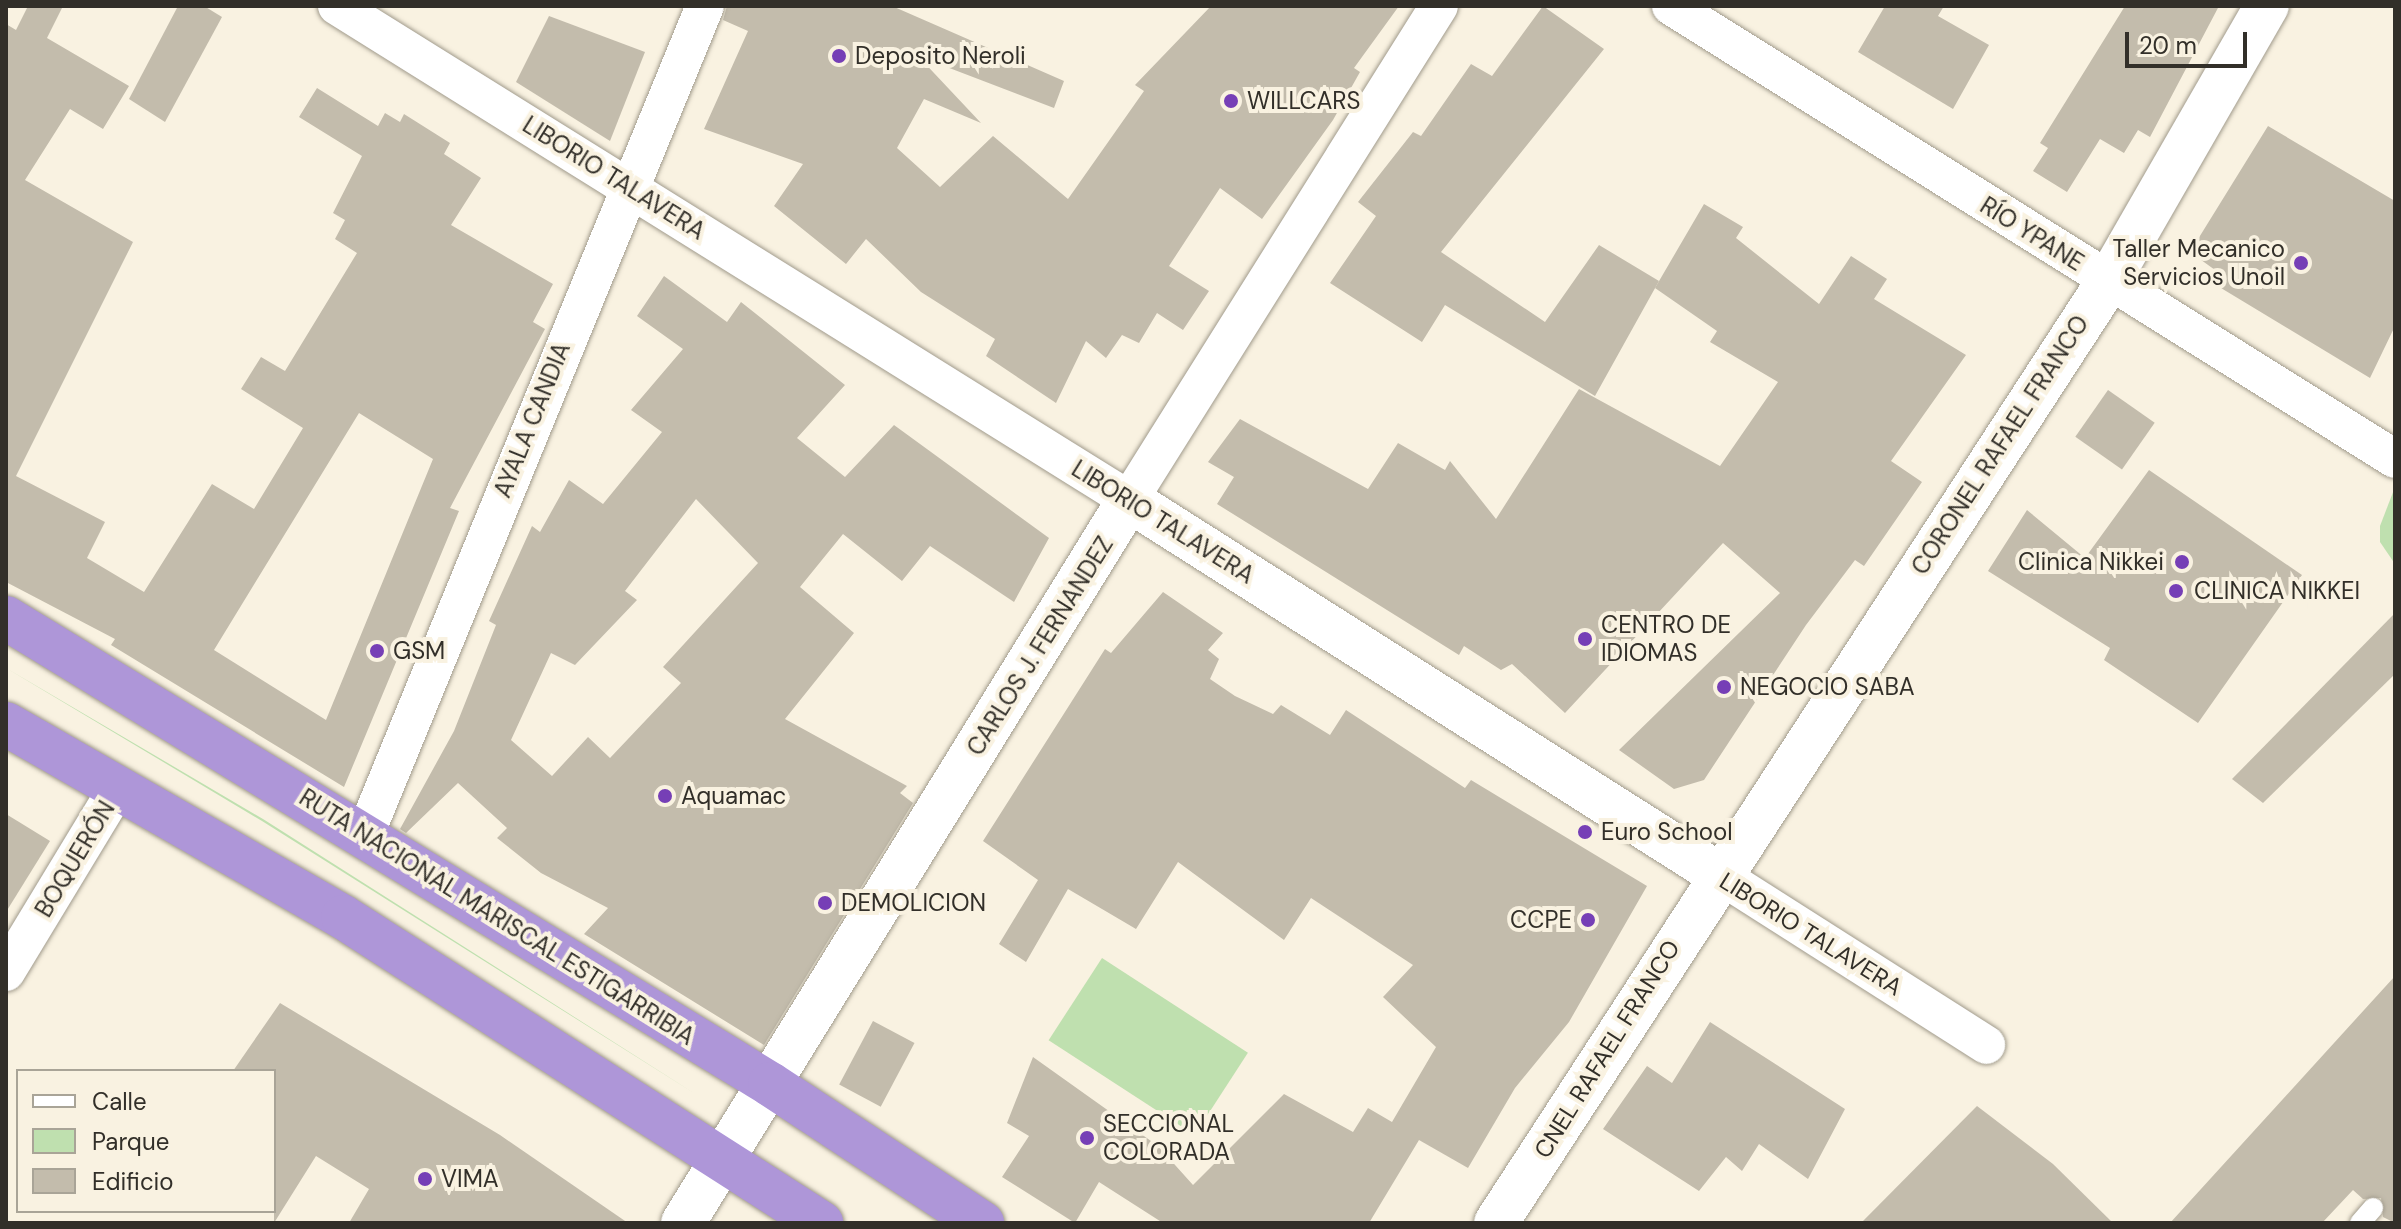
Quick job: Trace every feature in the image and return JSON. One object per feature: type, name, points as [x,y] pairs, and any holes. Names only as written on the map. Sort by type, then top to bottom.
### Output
[{"type":"highway","name":"RUTA NACIONAL MARISCAL ESTIGARRIBIA","points":[[6,618],[770,1084],[982,1223]]},
{"type":"highway","points":[[6,724],[343,917],[821,1223]]},
{"type":"street","name":"LIBORIO TALAVERA","points":[[337,6],[1129,500],[1986,1045]]},
{"type":"street","name":"AYALA CANDIA","points":[[364,837],[626,185],[705,6]]},
{"type":"street","name":"CARLOS J. FERNANDEZ","points":[[683,1223],[1129,500],[1439,6]]},
{"type":"street","name":"RÍO YPANE","points":[[1671,6],[2395,459]]},
{"type":"street","name":"CORONEL RAFAEL FRANCO","points":[[1718,874],[2108,282],[2267,6]]},
{"type":"street","name":"BOQUERÓN","points":[[6,972],[118,787]]},
{"type":"street","name":"CNEL RAFAEL FRANCO","points":[[1496,1223],[1718,874]]},
{"type":"green space","points":[[2395,487],[2395,564],[2380,542],[2380,526]]},
{"type":"green space","points":[[6,668],[263,819],[697,1095],[262,821]]},
{"type":"green space","points":[[1102,958],[1248,1053],[1195,1135],[1049,1040]]},
{"type":"building","points":[[28,6],[63,6],[47,38],[129,86],[103,129],[70,109],[25,180],[133,242],[16,476],[105,522],[87,558],[144,592],[212,484],[254,509],[303,428],[241,389],[261,357],[285,371],[357,253],[335,239],[345,220],[333,213],[362,156],[299,117],[317,88],[378,126],[385,113],[400,122],[404,114],[450,143],[444,154],[481,178],[451,225],[553,284],[533,322],[545,329],[450,508],[459,511],[344,787],[111,645],[115,639],[6,582],[6,24],[16,30]],"holes":[[[359,413],[433,459],[326,720],[214,650]]]},
{"type":"building","points":[[178,6],[204,6],[222,17],[165,122],[129,99]]},
{"type":"building","points":[[727,6],[892,6],[1064,81],[1054,108],[918,56],[981,123],[924,99],[897,148],[940,187],[993,136],[1068,199],[1144,91],[1135,85],[1211,6],[1399,6],[1354,68],[1360,72],[1333,120],[1262,219],[1220,188],[1169,266],[1209,291],[1183,330],[1157,313],[1139,343],[1122,335],[1106,358],[1086,341],[1056,403],[986,356],[995,339],[921,292],[866,239],[846,264],[774,206],[803,164],[704,129],[748,31],[723,20]]},
{"type":"building","points":[[1543,6],[1604,49],[1441,252],[1545,322],[1599,245],[1659,281],[1595,396],[1445,305],[1422,342],[1330,283],[1376,216],[1358,202],[1413,132],[1421,136],[1471,64],[1492,76]]},
{"type":"building","points":[[1885,6],[1944,6],[1938,16],[1989,45],[1953,109],[1858,52]]},
{"type":"building","points":[[2125,6],[2219,6],[2150,137],[2138,130],[2124,153],[2100,139],[2067,192],[2033,171],[2048,148],[2040,143]]},
{"type":"building","points":[[549,16],[645,52],[610,141],[516,82]]},
{"type":"building","name":"Taller Mecanico Servicios Unoil","points":[[2268,126],[2395,201],[2395,326],[2370,378],[2216,285],[2222,275],[2190,252]]},
{"type":"building","points":[[1704,204],[1743,227],[1736,238],[1819,304],[1851,256],[1887,279],[1874,299],[1966,355],[1891,461],[1922,482],[1864,566],[1855,560],[1806,625],[1704,780],[1674,789],[1619,750],[1780,593],[1723,543],[1565,713],[1512,664],[1501,670],[1464,646],[1459,655],[1217,504],[1234,477],[1208,462],[1240,419],[1368,489],[1398,443],[1445,470],[1450,461],[1496,519],[1579,389],[1720,466],[1778,382],[1710,342],[1717,331],[1655,288]]},
{"type":"building","points":[[664,276],[727,322],[741,302],[845,385],[797,438],[845,477],[894,425],[1049,538],[1014,602],[930,546],[902,581],[843,534],[800,587],[854,633],[785,719],[907,786],[900,793],[913,803],[764,1045],[584,934],[608,908],[541,873],[497,838],[507,828],[458,783],[406,833],[400,829],[454,731],[496,625],[489,621],[532,526],[540,532],[569,480],[603,504],[662,432],[631,410],[683,349],[637,316]],"holes":[[[696,499],[758,563],[663,667],[681,683],[610,758],[588,737],[552,776],[511,740],[551,653],[575,665],[637,600],[625,591]]]},
{"type":"building","points":[[2108,390],[2155,423],[2122,469],[2075,437]]},
{"type":"building","name":"CLINICA NIKKEI","points":[[2149,470],[2302,575],[2198,723],[2104,660],[2110,648],[1988,571],[2027,510],[2085,558]]},
{"type":"building","points":[[1163,592],[1223,633],[1208,650],[1219,659],[1210,679],[1235,696],[1273,714],[1281,705],[1330,735],[1346,710],[1465,788],[1471,780],[1647,886],[1569,1022],[1515,1088],[1468,1168],[1419,1140],[1369,1223],[1163,1223],[1099,1182],[1075,1223],[1002,1177],[1029,1136],[1007,1123],[1033,1057],[1158,1146],[1193,1185],[1284,1094],[1353,1132],[1368,1108],[1392,1122],[1436,1047],[1383,997],[1413,965],[1311,898],[1284,940],[1178,862],[1136,929],[1068,889],[1026,962],[999,944],[1038,880],[983,841],[1105,649],[1111,653]]},
{"type":"building","points":[[2395,613],[2395,674],[2263,803],[2232,779]]},
{"type":"building","points":[[6,814],[50,841],[6,912]]},
{"type":"building","points":[[2395,976],[2395,1223],[2383,1217],[2381,1198],[2363,1199],[2353,1190],[2322,1223],[2170,1223]]},
{"type":"building","points":[[280,1003],[500,1135],[628,1223],[349,1223],[369,1189],[316,1156],[274,1223],[276,1069],[234,1069]]},
{"type":"building","points":[[873,1021],[914,1043],[881,1107],[839,1085]]},
{"type":"building","points":[[1710,1022],[1845,1109],[1808,1179],[1759,1144],[1742,1171],[1726,1157],[1699,1191],[1603,1129],[1647,1066],[1672,1083]]},
{"type":"building","points":[[1977,1106],[2053,1164],[2113,1223],[1861,1223]]},
{"type":"place","name":"Deposito Neroli","points":[[839,56]]},
{"type":"place","name":"WILLCARS","points":[[1231,101]]},
{"type":"place","name":"Taller Mecanico Servicios Unoil","points":[[2301,263]]},
{"type":"place","name":"Clinica Nikkei","points":[[2182,562]]},
{"type":"place","name":"CLINICA NIKKEI","points":[[2176,591]]},
{"type":"place","name":"CENTRO DE IDIOMAS","points":[[1585,639]]},
{"type":"place","name":"GSM","points":[[377,651]]},
{"type":"place","name":"NEGOCIO SABA","points":[[1724,687]]},
{"type":"place","name":"Aquamac","points":[[665,796]]},
{"type":"place","name":"Euro School","points":[[1585,832]]},
{"type":"place","name":"DEMOLICION","points":[[825,903]]},
{"type":"place","name":"CCPE","points":[[1588,920]]},
{"type":"place","name":"SECCIONAL COLORADA","points":[[1087,1138]]},
{"type":"place","name":"VIMA","points":[[425,1179]]}]
